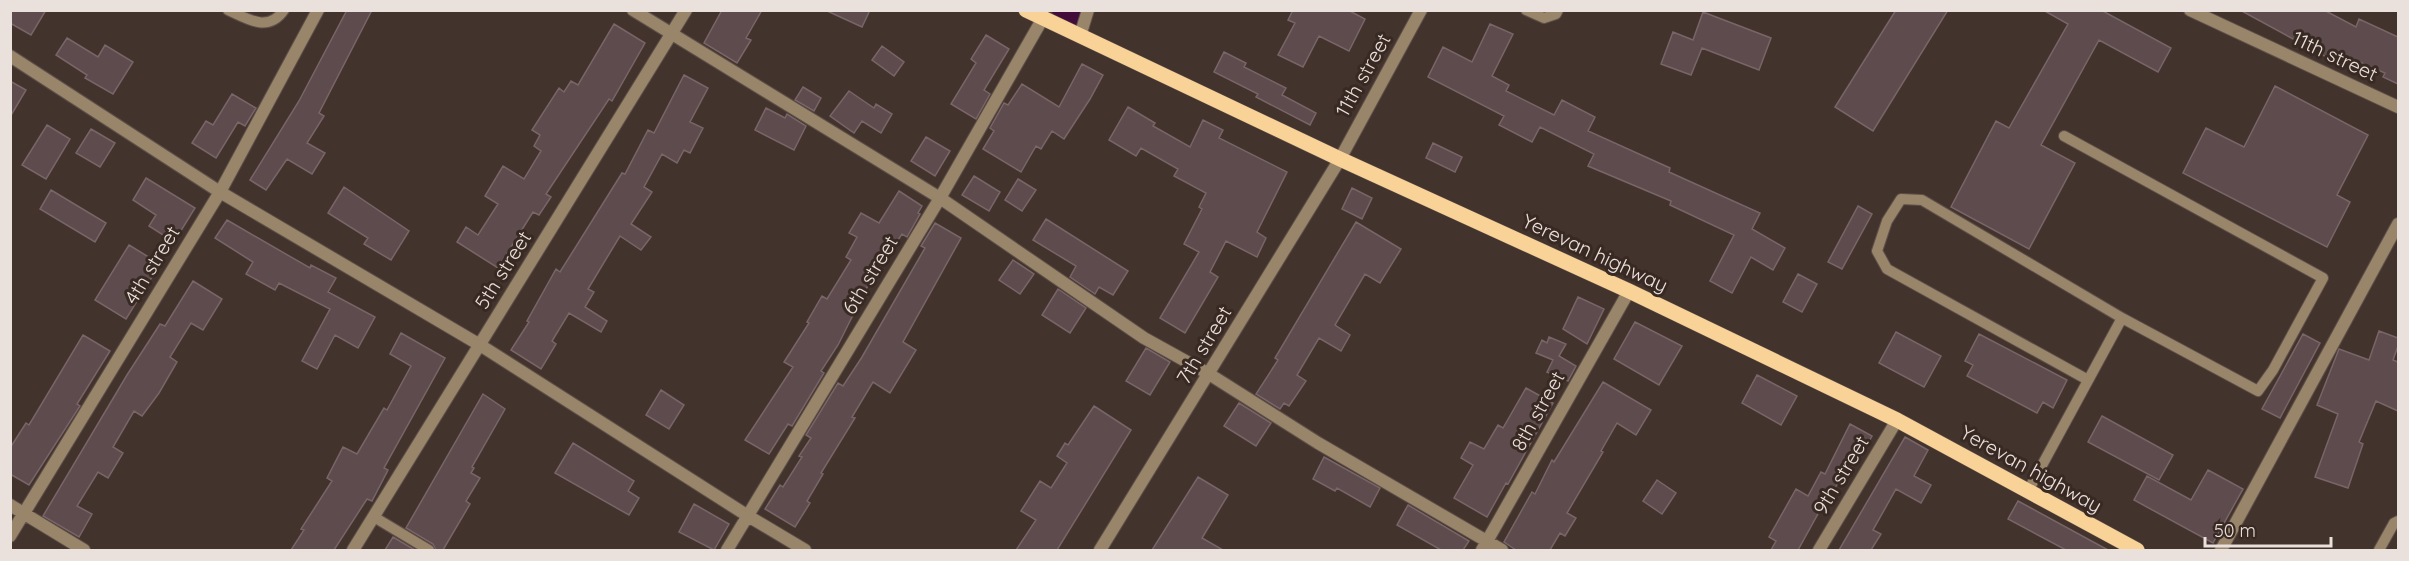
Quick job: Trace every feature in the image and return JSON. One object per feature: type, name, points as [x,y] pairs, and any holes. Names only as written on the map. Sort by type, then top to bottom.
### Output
[{"type":"main road","name":"Yerevan highway","points":[[1026,10],[1340,159],[1629,291],[1897,420],[2137,550]]},
{"type":"street","name":"4th street","points":[[10,536],[220,192],[318,10]]},
{"type":"street","points":[[633,10],[940,198],[1144,338],[1209,374],[1485,546],[1502,550]]},
{"type":"street","name":"5th street","points":[[353,550],[686,10]]},
{"type":"street","points":[[1080,36],[1088,10]]},
{"type":"street","name":"11th street","points":[[1340,159],[1421,10]]},
{"type":"street","name":"11th street","points":[[2190,10],[2398,107]]},
{"type":"street","name":"6th street","points":[[727,550],[940,198],[1044,18]]},
{"type":"street","points":[[10,56],[220,192],[480,345],[805,550]]},
{"type":"street","name":"7th street","points":[[1100,550],[1340,159]]},
{"type":"street","points":[[2221,550],[2398,224]]},
{"type":"street","name":"8th street","points":[[1485,546],[1629,291]]},
{"type":"street","name":"9th street","points":[[1819,550],[1897,420]]},
{"type":"street","points":[[10,505],[84,550]]},
{"type":"lane","points":[[228,10],[263,24],[272,22],[284,10]]},
{"type":"lane","points":[[1526,10],[1544,18],[1556,14],[1558,10]]},
{"type":"lane","points":[[2064,136],[2323,278],[2273,370],[2258,390],[2122,318],[1922,200],[1901,200],[1887,221],[1877,251],[1887,269],[2088,380]]},
{"type":"lane","points":[[2028,491],[2122,318]]},
{"type":"lane","points":[[374,517],[429,550]]},
{"type":"lane","points":[[2379,550],[2398,521]]},
{"type":"building","points":[[10,10],[46,10],[31,35],[10,23]]},
{"type":"building","points":[[347,10],[372,10],[319,113],[324,116],[307,143],[325,153],[312,174],[287,159],[266,190],[250,180],[299,101]]},
{"type":"building","points":[[722,10],[762,10],[746,38],[751,40],[737,63],[704,43]]},
{"type":"building","points":[[825,10],[870,10],[862,27]]},
{"type":"building","points":[[1293,10],[1348,10],[1365,19],[1349,51],[1319,36],[1303,67],[1278,55],[1295,23],[1288,20]]},
{"type":"building","points":[[1896,10],[1948,10],[1873,131],[1835,107]]},
{"type":"building","points":[[2043,10],[2101,10],[2171,48],[2158,72],[2099,40],[2041,145],[2075,163],[2029,249],[1951,207],[1996,121],[2009,128],[2068,24]]},
{"type":"building","points":[[2240,10],[2324,10],[2356,27],[2359,19],[2398,37],[2398,84],[2383,77],[2385,73],[2335,51],[2330,59]]},
{"type":"building","points":[[1703,12],[1771,38],[1759,70],[1702,48],[1691,75],[1661,64],[1673,32],[1693,40]]},
{"type":"building","points":[[614,24],[645,43],[612,101],[609,99],[546,194],[551,197],[539,215],[533,212],[498,268],[457,242],[466,227],[478,235],[498,204],[485,196],[503,166],[524,179],[541,151],[534,146],[540,135],[532,130],[559,88],[564,92],[571,81],[578,85]]},
{"type":"building","points":[[1490,24],[1513,34],[1492,76],[1509,85],[1506,91],[1554,115],[1562,100],[1595,117],[1588,131],[1670,168],[1669,172],[1760,213],[1752,229],[1785,248],[1773,270],[1751,257],[1732,293],[1710,281],[1734,235],[1670,205],[1671,201],[1588,166],[1594,154],[1540,127],[1532,142],[1499,125],[1504,116],[1428,77],[1443,47],[1472,62]]},
{"type":"building","points":[[986,35],[1009,49],[984,90],[990,94],[976,119],[951,104],[976,63],[971,59]]},
{"type":"building","points":[[67,38],[98,57],[105,45],[133,62],[113,94],[85,78],[87,75],[56,55]]},
{"type":"building","points":[[882,46],[904,62],[894,76],[872,60]]},
{"type":"building","points":[[1224,52],[1246,63],[1244,67],[1286,88],[1282,95],[1316,113],[1310,125],[1256,97],[1258,94],[1214,72]]},
{"type":"building","points":[[1082,64],[1103,75],[1064,139],[1052,131],[1041,149],[1036,146],[1021,172],[983,149],[994,131],[990,128],[1004,103],[1008,105],[1022,84],[1059,107]]},
{"type":"building","points":[[684,75],[708,88],[690,122],[703,128],[690,153],[684,150],[677,163],[662,154],[644,187],[652,192],[631,224],[651,237],[641,250],[620,236],[588,289],[594,292],[585,307],[607,321],[601,332],[569,313],[552,341],[556,344],[541,369],[511,350],[529,322],[527,321],[556,269],[560,272],[622,173],[625,174],[648,130],[654,133]]},
{"type":"building","points":[[10,81],[26,90],[10,117]]},
{"type":"building","points":[[2275,86],[2368,135],[2337,195],[2350,202],[2327,247],[2183,173],[2206,128],[2244,147]]},
{"type":"building","points":[[803,87],[821,98],[814,111],[795,100]]},
{"type":"building","points":[[849,91],[874,108],[876,104],[892,114],[881,133],[862,121],[854,133],[830,116]]},
{"type":"building","points":[[232,94],[256,108],[245,126],[238,122],[216,158],[192,143],[206,121],[213,125]]},
{"type":"building","points":[[1128,107],[1155,123],[1153,126],[1190,147],[1203,120],[1223,130],[1219,138],[1287,172],[1257,232],[1266,238],[1257,257],[1226,241],[1210,272],[1218,277],[1185,333],[1160,318],[1199,252],[1184,244],[1202,209],[1199,207],[1206,193],[1174,176],[1178,169],[1141,148],[1136,156],[1109,140]]},
{"type":"building","points":[[766,108],[785,118],[787,114],[806,126],[794,150],[755,130]]},
{"type":"building","points":[[47,125],[70,139],[46,179],[22,165]]},
{"type":"building","points":[[91,129],[115,143],[100,167],[76,153]]},
{"type":"building","points":[[926,137],[950,151],[935,176],[911,161]]},
{"type":"building","points":[[1433,143],[1462,157],[1455,172],[1426,158]]},
{"type":"building","points":[[974,176],[1000,192],[989,211],[962,195]]},
{"type":"building","points":[[146,178],[195,208],[174,242],[149,226],[156,215],[133,200]]},
{"type":"building","points":[[1018,179],[1036,190],[1022,211],[1005,200]]},
{"type":"building","points":[[344,187],[409,231],[391,260],[364,244],[368,238],[328,213]]},
{"type":"building","points":[[1352,188],[1372,198],[1362,219],[1342,209]]},
{"type":"building","points":[[51,190],[106,223],[95,242],[40,209]]},
{"type":"building","points":[[899,191],[922,206],[918,213],[920,214],[907,237],[902,234],[875,274],[851,314],[853,315],[838,345],[821,371],[824,373],[792,426],[788,424],[769,454],[745,440],[793,367],[784,362],[809,323],[807,322],[822,296],[827,299],[851,260],[846,257],[857,237],[849,233],[861,213],[879,223]]},
{"type":"building","points":[[1858,206],[1872,214],[1842,269],[1828,262]]},
{"type":"building","points":[[1046,219],[1128,271],[1113,295],[1099,287],[1095,294],[1070,277],[1076,266],[1033,240]]},
{"type":"building","points":[[227,220],[310,268],[311,265],[336,278],[328,292],[375,317],[358,348],[335,335],[317,369],[302,361],[330,309],[279,283],[275,290],[246,274],[253,262],[215,238]]},
{"type":"building","points":[[1356,222],[1401,249],[1380,283],[1365,274],[1335,325],[1350,335],[1341,351],[1319,338],[1297,375],[1306,381],[1289,406],[1284,403],[1280,409],[1256,394],[1278,360],[1275,358]]},
{"type":"building","points":[[935,223],[961,238],[903,342],[916,350],[890,393],[873,382],[852,417],[855,418],[821,473],[823,474],[807,501],[810,503],[795,527],[765,509],[780,485],[783,487],[802,457],[799,456],[811,438],[806,435],[838,383],[843,386],[862,357],[925,248],[921,246]]},
{"type":"building","points":[[129,245],[160,264],[126,319],[95,300]]},
{"type":"building","points":[[1013,260],[1034,274],[1020,294],[999,280]]},
{"type":"building","points":[[1798,274],[1817,284],[1802,312],[1783,302]]},
{"type":"building","points":[[193,281],[222,299],[203,330],[191,323],[170,357],[177,362],[159,393],[142,416],[134,411],[113,447],[123,453],[108,478],[98,472],[77,506],[92,514],[79,537],[43,516],[127,375],[160,324],[165,326]]},
{"type":"building","points":[[1058,289],[1086,308],[1070,333],[1042,315]]},
{"type":"building","points":[[1578,297],[1604,309],[1587,344],[1563,329]]},
{"type":"building","points":[[1635,322],[1682,346],[1659,385],[1614,359]]},
{"type":"building","points":[[2379,331],[2398,338],[2393,360],[2398,362],[2398,411],[2376,401],[2359,442],[2363,444],[2348,488],[2315,477],[2338,414],[2317,405],[2339,349],[2369,360]]},
{"type":"building","points":[[1896,332],[1941,356],[1924,387],[1879,363]]},
{"type":"building","points":[[401,333],[445,358],[384,468],[388,470],[372,501],[367,499],[334,550],[291,550],[304,530],[301,529],[332,481],[327,478],[343,447],[357,454],[384,408],[387,410],[411,366],[390,354]]},
{"type":"building","points":[[1979,334],[2067,380],[2053,408],[2043,402],[2037,413],[1967,376],[1973,365],[1965,361]]},
{"type":"building","points":[[2303,334],[2320,343],[2280,418],[2262,409]]},
{"type":"building","points":[[83,335],[110,351],[77,404],[80,406],[29,485],[10,474],[10,448],[26,423],[29,425]]},
{"type":"building","points":[[1549,337],[1566,344],[1559,356],[1576,366],[1568,381],[1547,372],[1553,360],[1536,353],[1542,340],[1547,343]]},
{"type":"building","points":[[1146,348],[1170,362],[1150,395],[1126,381]]},
{"type":"building","points":[[1757,375],[1797,396],[1781,425],[1742,403]]},
{"type":"building","points":[[1603,382],[1651,410],[1636,435],[1617,423],[1601,451],[1603,452],[1567,513],[1576,518],[1565,536],[1560,533],[1550,550],[1516,550],[1504,542],[1532,492],[1535,494],[1552,460],[1554,462]]},
{"type":"building","points":[[1526,388],[1553,403],[1487,517],[1454,498],[1473,465],[1461,458],[1470,442],[1484,449],[1498,425],[1503,428]]},
{"type":"building","points":[[661,390],[684,405],[669,429],[646,415]]},
{"type":"building","points":[[483,394],[505,409],[472,467],[474,468],[471,473],[480,478],[466,501],[470,504],[443,550],[436,550],[433,544],[406,528]]},
{"type":"building","points":[[1239,403],[1271,423],[1256,446],[1224,426]]},
{"type":"building","points":[[1094,406],[1131,430],[1057,550],[1016,550],[1036,520],[1021,511],[1040,481],[1051,488],[1067,463],[1057,456],[1065,443],[1068,445]]},
{"type":"building","points":[[2102,416],[2173,455],[2159,480],[2088,442]]},
{"type":"building","points":[[1850,424],[1872,436],[1861,456],[1859,455],[1843,483],[1839,481],[1826,504],[1824,503],[1798,550],[1771,550],[1776,541],[1769,537],[1796,489],[1808,496],[1821,472],[1825,474]]},
{"type":"building","points":[[1905,437],[1928,450],[1914,476],[1931,485],[1921,503],[1896,489],[1873,530],[1881,534],[1871,550],[1839,550]]},
{"type":"building","points":[[573,443],[634,481],[628,491],[639,498],[629,515],[555,473]]},
{"type":"building","points":[[1324,457],[1380,488],[1370,507],[1337,488],[1335,491],[1313,479]]},
{"type":"building","points":[[2208,470],[2243,489],[2213,543],[2134,500],[2147,476],[2191,500]]},
{"type":"building","points":[[1198,477],[1228,495],[1202,538],[1223,550],[1152,550]]},
{"type":"building","points":[[1657,480],[1676,493],[1662,514],[1643,501]]},
{"type":"building","points":[[2018,501],[2108,550],[2066,550],[2008,519]]},
{"type":"building","points":[[694,504],[729,524],[714,550],[679,532]]},
{"type":"building","points":[[1408,505],[1469,541],[1463,550],[1441,550],[1397,525]]},
{"type":"building","points":[[393,537],[415,550],[385,550]]},
{"type":"waterway","points":[[1061,10],[1077,18]]}]
